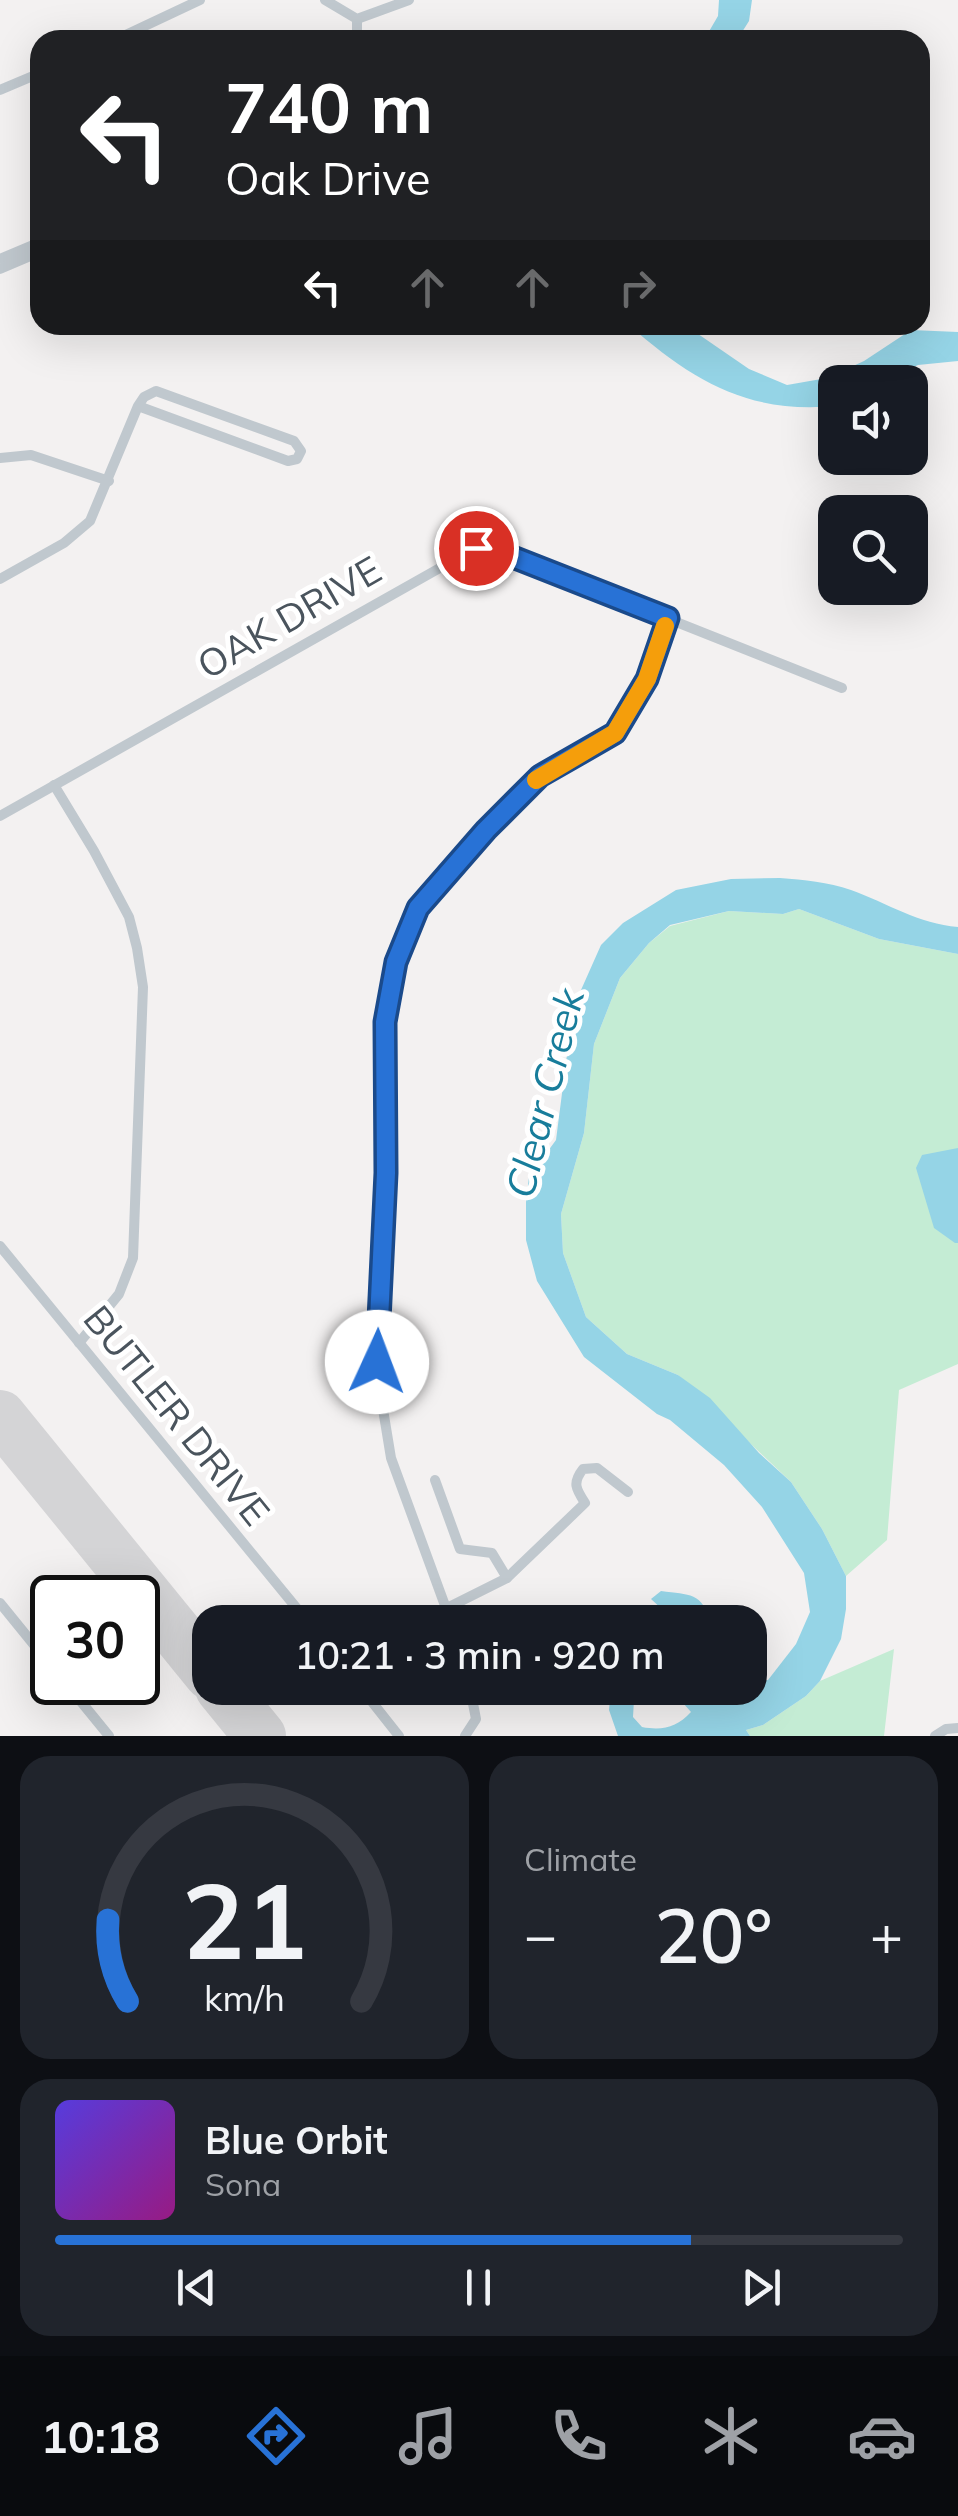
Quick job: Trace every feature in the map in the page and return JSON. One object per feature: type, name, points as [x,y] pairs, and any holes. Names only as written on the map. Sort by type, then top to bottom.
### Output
[{"type":"street","points":[[137,30],[200,0]]},
{"type":"street","points":[[325,0],[357,18],[408,0]]},
{"type":"street","points":[[357,18],[357,30]]},
{"type":"street","points":[[0,90],[30,78]]},
{"type":"street","points":[[0,269],[30,249]]},
{"type":"street","points":[[0,260],[30,254]]},
{"type":"street","points":[[0,579],[83,529],[97,510],[138,406],[144,397],[156,391],[296,442],[300,451],[297,458],[288,461],[138,406]]},
{"type":"street","points":[[0,458],[30,455],[108,480]]},
{"type":"street","name":"OAK DRIVE","points":[[0,816],[476,548],[490,548],[842,688]]},
{"type":"street","points":[[444,1605],[391,1458],[378,1385],[376,1354],[386,1173],[385,1022],[396,962],[418,908],[486,830],[540,776],[615,733],[647,679],[668,618]]},
{"type":"street","points":[[54,785],[129,918],[144,987],[134,1258],[120,1294],[79,1343]]},
{"type":"street","name":"BUTLER DRIVE","points":[[0,1246],[294,1605]]},
{"type":"street","points":[[453,1605],[507,1578],[585,1503],[576,1489],[576,1478],[583,1469],[596,1468],[628,1492]]},
{"type":"street","points":[[435,1480],[460,1548],[492,1552],[507,1578]]},
{"type":"street","points":[[0,1602],[30,1640]]},
{"type":"street","points":[[84,1705],[109,1736]]},
{"type":"street","points":[[374,1705],[399,1736]]},
{"type":"street","points":[[473,1705],[474,1736]]},
{"type":"street","points":[[464,1736],[476,1719]]},
{"type":"street","points":[[935,1736],[958,1728]]},
{"type":"green space","points":[[799,909],[879,939],[958,954],[958,1364],[899,1390],[887,1540],[846,1576],[822,1529],[791,1482],[678,1375],[627,1354],[586,1317],[563,1253],[561,1214],[584,1133],[594,1044],[620,978],[649,943],[670,926],[729,911],[783,914]]},
{"type":"green space","points":[[894,1649],[884,1736],[750,1736],[746,1730],[763,1725],[806,1696],[820,1681]]},
{"type":"water","points":[[719,0],[752,0],[743,30],[710,30],[718,16]]},
{"type":"water","points":[[930,331],[958,332],[958,361],[855,365],[903,335],[930,335]]},
{"type":"water","points":[[641,335],[700,335],[749,369],[787,385],[818,380],[818,407],[775,405],[748,399],[723,390]]},
{"type":"water","points":[[780,878],[842,887],[916,917],[958,927],[958,954],[879,939],[799,909],[783,914],[729,911],[670,925],[620,978],[594,1044],[584,1133],[561,1214],[563,1253],[586,1317],[627,1354],[678,1375],[710,1398],[791,1482],[822,1529],[846,1576],[846,1609],[841,1639],[820,1681],[806,1696],[763,1725],[746,1730],[750,1736],[618,1736],[609,1705],[634,1705],[633,1717],[642,1727],[657,1728],[669,1727],[691,1712],[685,1705],[767,1705],[767,1680],[796,1644],[810,1612],[804,1573],[762,1507],[724,1465],[584,1357],[537,1281],[526,1240],[529,1177],[556,1140],[573,1008],[601,945],[623,923],[676,890],[731,879]]},
{"type":"water","points":[[958,1148],[955,1243],[934,1228],[916,1168],[922,1155]]},
{"type":"water","points":[[661,1591],[693,1597],[703,1605],[658,1605],[651,1599]]},
{"type":"runway","points":[[0,1416],[192,1652]]},
{"type":"runway","points":[[235,1705],[260,1736]]},
{"type":"slow traffic","points":[[536,780],[615,733],[647,679],[665,626]]},
{"type":"route","points":[[377,1362],[386,1173],[385,1022],[396,962],[418,908],[486,830],[540,776],[615,733],[647,679],[668,618],[490,548],[476,548]]},
{"type":"water label","name":"Clear Creek","points":[[544,1093]]}]
